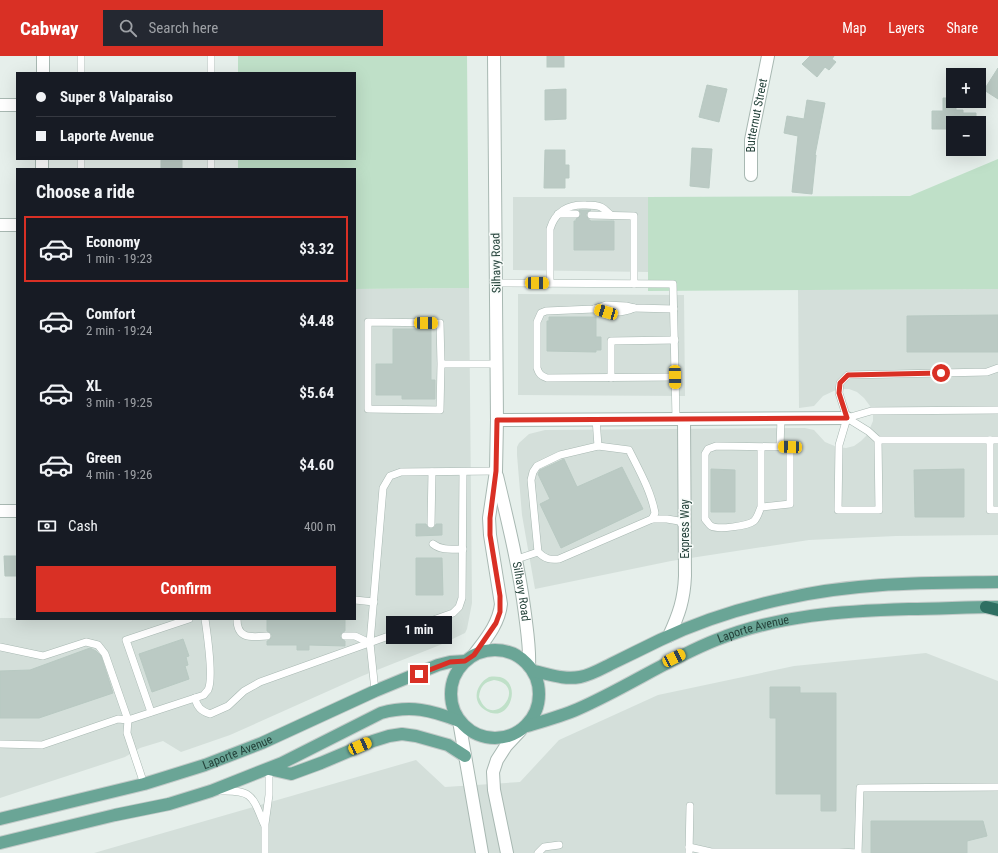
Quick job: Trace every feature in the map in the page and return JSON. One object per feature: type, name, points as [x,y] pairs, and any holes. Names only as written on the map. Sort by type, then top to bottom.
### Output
[{"type":"main road","name":"Laporte Avenue","points":[[531,668],[559,678],[582,677],[669,636],[710,619],[777,600],[819,591],[890,585],[998,582]]},
{"type":"main road","name":"Laporte Avenue","points":[[523,728],[578,709],[612,693],[696,648],[761,625],[827,613],[862,610],[994,608]]},
{"type":"main road","points":[[497,650],[509,652],[520,658],[531,668],[538,684],[539,699],[533,718],[523,728],[508,737],[495,739],[482,737],[470,731],[459,721],[451,703],[451,688],[456,673],[469,658],[485,651],[497,650]]},
{"type":"main road","name":"Laporte Avenue","points":[[0,820],[144,784],[205,766],[262,743],[375,691],[438,665],[469,658]]},
{"type":"main road","points":[[0,843],[115,814],[169,804],[211,791],[269,769],[381,713],[408,708],[426,710],[459,721]]},
{"type":"main road","points":[[269,769],[291,774],[373,740],[402,734],[416,736],[448,745],[465,756]]},
{"type":"street","points":[[43,56],[43,72]]},
{"type":"street","name":"Silhavy Road","points":[[469,658],[496,623],[500,612],[500,596],[490,535],[490,518],[496,471],[497,420],[494,56]]},
{"type":"street","name":"Butternut Street","points":[[751,176],[751,140],[768,56]]},
{"type":"street","points":[[0,105],[16,105]]},
{"type":"street","points":[[0,225],[16,225]]},
{"type":"street","points":[[497,420],[847,418]]},
{"type":"street","name":"Express Way","points":[[669,636],[680,611],[684,594],[685,576],[685,528],[680,419]]},
{"type":"street","name":"Silhavy Road","points":[[496,471],[517,559],[531,668]]},
{"type":"street","points":[[0,511],[16,511]]},
{"type":"street","points":[[459,721],[482,853]]},
{"type":"street","points":[[507,853],[494,790],[493,772],[497,760],[506,746],[523,728]]},
{"type":"lane","points":[[81,56],[81,72]]},
{"type":"lane","points":[[211,56],[211,72]]},
{"type":"lane","points":[[550,283],[550,229],[558,214],[565,208],[577,205],[595,205],[602,207],[611,215]]},
{"type":"lane","points":[[558,214],[576,214]]},
{"type":"lane","points":[[591,215],[634,216],[634,284]]},
{"type":"lane","points":[[496,283],[673,284],[675,377],[680,419]]},
{"type":"lane","points":[[674,309],[634,308],[606,305],[594,309],[546,310],[541,313],[537,322],[537,368],[538,373],[542,377],[547,378],[675,377]]},
{"type":"lane","points":[[368,322],[440,323],[441,364],[440,410],[368,409],[368,322]]},
{"type":"lane","points":[[611,378],[611,341],[675,340]]},
{"type":"lane","points":[[441,364],[497,364]]},
{"type":"lane","points":[[878,440],[879,510],[838,510],[839,445],[847,418],[839,393],[840,383],[848,375],[987,372],[998,368]]},
{"type":"lane","points":[[847,418],[871,411],[998,410]]},
{"type":"lane","points":[[780,447],[781,418]]},
{"type":"lane","points":[[847,418],[868,431],[878,440],[998,440]]},
{"type":"lane","points":[[596,419],[598,446]]},
{"type":"lane","points":[[990,440],[990,510],[998,510]]},
{"type":"lane","points":[[652,519],[655,513],[653,504],[629,450],[598,446],[560,455],[537,466],[533,472],[531,480],[538,552],[543,558],[552,560],[560,559],[652,519],[668,518],[679,520],[683,523],[685,528]]},
{"type":"lane","points":[[760,446],[761,507],[753,522],[720,528],[711,526],[705,519],[705,454],[708,449],[716,446],[760,446],[790,447],[790,504],[761,507]]},
{"type":"lane","points":[[375,691],[370,643],[383,488],[390,476],[401,472],[496,471]]},
{"type":"lane","points":[[431,524],[432,472]]},
{"type":"lane","points":[[194,698],[197,705],[203,712],[210,714],[228,706],[244,691],[260,682],[453,613],[459,607],[462,598],[464,472]]},
{"type":"lane","points":[[433,544],[443,549],[463,548]]},
{"type":"lane","points":[[517,559],[538,552]]},
{"type":"lane","points":[[356,600],[374,602]]},
{"type":"lane","points":[[151,712],[126,640],[186,620]]},
{"type":"lane","points":[[0,744],[42,745],[118,719],[128,720],[204,695],[208,689],[209,681],[209,642],[205,620]]},
{"type":"lane","points":[[237,620],[239,631],[245,636],[267,636]]},
{"type":"lane","points":[[345,636],[355,636],[370,643]]},
{"type":"lane","points":[[0,648],[43,656],[86,642],[98,645],[105,654],[128,720],[126,733],[144,784]]},
{"type":"lane","points":[[265,853],[264,824],[270,796],[269,769]]},
{"type":"lane","points":[[690,806],[689,850],[711,852],[858,853],[860,788],[998,787]]},
{"type":"lane","points":[[211,791],[237,791],[249,794],[255,801],[264,824]]},
{"type":"lane","points":[[538,853],[544,846],[559,845]]},
{"type":"shaded area","points":[[513,197],[648,197],[648,272],[513,270]]},
{"type":"shaded area","points":[[469,288],[472,603],[465,633],[440,645],[362,676],[230,735],[181,752],[163,741],[140,748],[125,757],[0,798],[0,618],[16,618],[16,620],[356,620],[356,289]]},
{"type":"shaded area","points":[[998,289],[998,535],[896,536],[809,540],[671,561],[535,589],[522,515],[517,455],[517,447],[519,443],[529,434],[545,430],[805,428],[814,430],[825,442],[837,447],[846,448],[854,446],[867,435],[873,421],[873,414],[870,406],[857,392],[849,389],[838,389],[823,396],[814,406],[799,408],[798,290]]},
{"type":"shaded area","points":[[518,294],[684,295],[685,396],[518,395]]},
{"type":"shaded area","points":[[926,653],[998,681],[998,853],[94,853],[416,760],[445,787],[520,782],[559,740],[658,695],[794,666]]},
{"type":"green space","points":[[238,56],[467,56],[469,288],[356,289],[356,168],[238,168],[238,160],[356,160],[356,72],[238,72]]},
{"type":"green space","points":[[998,159],[998,289],[648,291],[648,197],[910,196]]},
{"type":"green space","points":[[489,677],[501,677],[508,682],[512,690],[511,698],[508,706],[502,712],[494,714],[485,710],[478,702],[478,688]],"holes":[[[494,680],[504,684],[509,690],[509,697],[505,704],[499,709],[492,710],[485,707],[479,697],[480,690],[483,686]]]},
{"type":"building","points":[[547,56],[564,56],[564,67],[547,67]]},
{"type":"building","points":[[810,56],[834,56],[832,59],[836,62],[829,70],[825,67],[817,77],[802,64]]},
{"type":"building","points":[[998,68],[998,99],[986,91],[986,87]]},
{"type":"building","points":[[707,85],[727,89],[719,122],[699,117]]},
{"type":"building","points":[[566,89],[566,119],[545,120],[545,90]]},
{"type":"building","points":[[943,98],[946,98],[946,108],[963,110],[963,113],[976,113],[976,116],[946,116],[946,129],[932,129],[932,111],[943,111]]},
{"type":"building","points":[[807,100],[825,103],[815,155],[812,194],[792,192],[798,136],[784,133],[787,116],[804,119]]},
{"type":"building","points":[[692,148],[712,149],[709,188],[690,186]]},
{"type":"building","points":[[545,150],[565,150],[565,165],[569,165],[569,178],[565,178],[565,188],[544,188]]},
{"type":"building","points":[[161,160],[182,160],[182,168],[161,168]]},
{"type":"building","points":[[579,210],[591,210],[587,212],[586,215],[591,221],[614,221],[614,250],[574,250],[574,221],[576,221],[581,214]]},
{"type":"building","points":[[998,315],[998,352],[907,352],[907,316]]},
{"type":"building","points":[[549,317],[596,317],[596,337],[601,337],[601,350],[596,350],[596,352],[547,351],[547,321],[549,321]]},
{"type":"building","points":[[393,329],[431,329],[431,380],[435,380],[435,399],[402,399],[402,395],[376,395],[376,364],[393,364]]},
{"type":"building","points":[[564,459],[577,487],[622,467],[643,509],[561,548],[540,504],[550,499],[538,474],[540,470]]},
{"type":"building","points":[[711,469],[735,470],[735,512],[711,512]]},
{"type":"building","points":[[964,469],[964,517],[915,517],[914,470]]},
{"type":"building","points":[[416,524],[426,524],[428,528],[431,529],[435,527],[436,524],[442,524],[442,535],[416,536]]},
{"type":"building","points":[[4,556],[16,556],[16,576],[5,576]]},
{"type":"building","points":[[416,558],[442,558],[443,595],[416,595]]},
{"type":"building","points":[[267,620],[345,620],[345,631],[342,632],[340,636],[341,639],[345,641],[345,646],[309,645],[309,650],[297,650],[297,645],[267,645],[267,641],[270,640],[272,636],[271,633],[267,631]]},
{"type":"building","points":[[183,639],[189,656],[186,657],[188,665],[185,666],[189,679],[152,692],[139,654]]},
{"type":"building","points":[[90,648],[101,656],[113,693],[39,718],[0,718],[0,671],[30,670]]},
{"type":"building","points":[[770,687],[800,687],[800,693],[836,693],[836,811],[821,811],[821,794],[776,794],[776,718],[770,718]]},
{"type":"building","points":[[871,821],[983,821],[987,836],[967,841],[967,853],[871,853]]},
{"type":"route","points":[[419,674],[438,665],[450,662],[465,661],[474,655],[496,623],[500,612],[500,596],[490,535],[490,518],[496,471],[497,420],[847,418],[839,393],[840,383],[848,375],[941,373]]}]
